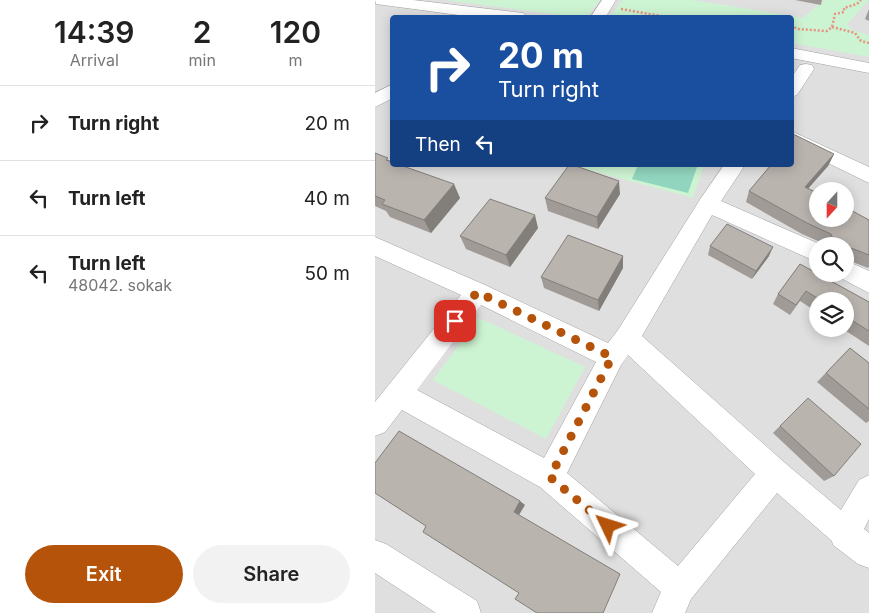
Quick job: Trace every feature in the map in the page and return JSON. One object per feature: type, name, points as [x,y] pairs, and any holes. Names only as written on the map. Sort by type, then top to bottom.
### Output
[{"type":"street","points":[[377,0],[410,7],[492,15]]},
{"type":"street","points":[[375,14],[410,7]]},
{"type":"street","points":[[794,54],[869,68]]},
{"type":"street","points":[[794,82],[799,68],[869,81]]},
{"type":"street","points":[[794,138],[869,176]]},
{"type":"street","points":[[550,477],[619,348],[708,204],[734,167]]},
{"type":"street","points":[[708,204],[809,249]]},
{"type":"street","points":[[375,246],[477,292],[619,348],[775,473],[844,534],[869,553]]},
{"type":"street","points":[[854,274],[869,283]]},
{"type":"street","points":[[375,423],[477,292]]},
{"type":"street","points":[[398,394],[550,477],[674,600],[775,473]]},
{"type":"street","points":[[844,534],[869,490]]},
{"type":"street","points":[[375,555],[465,613]]},
{"type":"path","points":[[794,27],[797,29],[827,31],[832,27],[835,14],[844,12],[844,8],[857,4],[861,0]]},
{"type":"path","points":[[604,8],[652,15]]},
{"type":"path","points":[[832,27],[855,33],[861,40],[869,43]]},
{"type":"shaded area","points":[[375,0],[869,0],[869,613],[375,613]]},
{"type":"green space","points":[[445,0],[600,0],[589,15],[559,15]]},
{"type":"green space","points":[[622,0],[693,0],[785,15],[612,15]]},
{"type":"green space","points":[[824,0],[869,0],[847,24],[852,30],[869,35],[869,57],[794,44],[794,17],[803,18]]},
{"type":"green space","points":[[578,167],[703,167],[693,198]]},
{"type":"green space","points":[[637,167],[697,167],[688,193],[632,179]]},
{"type":"green space","points":[[479,318],[585,367],[546,439],[433,380]]},
{"type":"building","points":[[794,134],[834,154],[805,187],[809,189],[809,224],[749,191],[769,167],[794,167]]},
{"type":"building","points":[[375,153],[388,158],[386,160],[390,161],[390,167],[406,167],[454,184],[424,220],[382,204],[385,200],[375,196]]},
{"type":"building","points":[[568,167],[579,167],[619,181],[597,217],[545,198]]},
{"type":"building","points":[[490,199],[535,215],[506,255],[460,236]]},
{"type":"building","points":[[854,212],[869,220],[869,255],[854,249],[854,237],[832,237],[831,234],[818,228],[854,228]]},
{"type":"building","points":[[727,224],[773,247],[756,271],[710,246]]},
{"type":"building","points":[[568,235],[623,256],[598,300],[541,277]]},
{"type":"building","points":[[800,264],[809,269],[809,282],[833,282],[851,292],[809,293],[806,291],[796,305],[778,294]]},
{"type":"building","points":[[854,294],[869,302],[869,331],[854,322]]},
{"type":"building","points":[[850,348],[869,363],[869,409],[826,373]]},
{"type":"building","points":[[808,398],[861,444],[834,476],[780,426]]},
{"type":"building","points":[[399,431],[520,501],[514,512],[620,574],[603,613],[537,613],[515,599],[519,593],[423,532],[426,526],[375,493],[375,463]]},
{"type":"route","points":[[455,321],[477,292],[612,357],[550,477],[608,526]]}]
